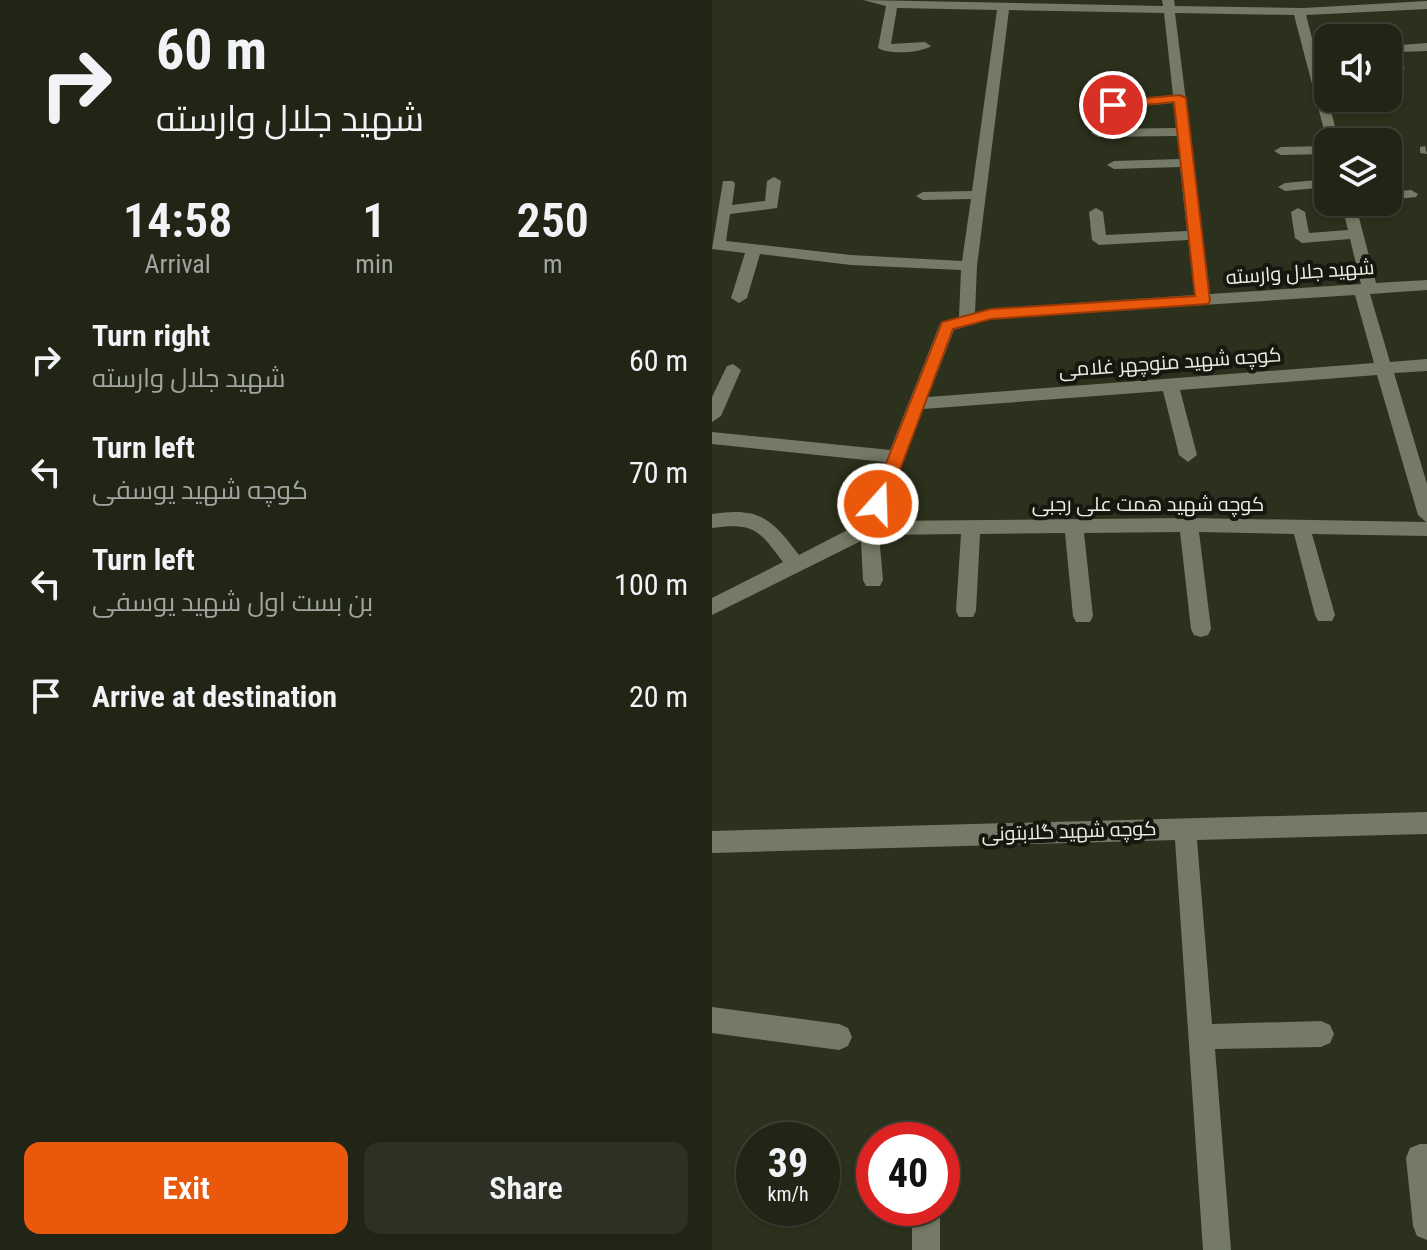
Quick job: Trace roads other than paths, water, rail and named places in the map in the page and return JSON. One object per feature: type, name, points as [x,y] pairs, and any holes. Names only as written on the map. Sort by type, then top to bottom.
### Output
[{"type":"street","points":[[869,0],[892,4],[1003,7],[1169,5],[1299,12],[1426,6]]},
{"type":"street","points":[[892,4],[884,48],[925,46]]},
{"type":"street","points":[[1169,5],[1203,301]]},
{"type":"street","points":[[967,321],[969,266],[1003,7]]},
{"type":"street","points":[[1299,12],[1328,128]]},
{"type":"street","points":[[1402,48],[1427,47]]},
{"type":"street","points":[[1113,105],[1180,98]]},
{"type":"street","points":[[1098,133],[1184,132]]},
{"type":"street","points":[[1281,151],[1314,150]]},
{"type":"street","points":[[1114,165],[1187,163]]},
{"type":"street","points":[[724,210],[772,205],[774,181]]},
{"type":"street","points":[[728,184],[715,244],[851,260],[969,266]]},
{"type":"street","points":[[1285,187],[1314,184]]},
{"type":"street","points":[[1402,195],[1411,194]]},
{"type":"street","points":[[923,196],[978,195]]},
{"type":"street","points":[[1096,212],[1099,240],[1195,235]]},
{"type":"street","points":[[1298,212],[1302,238],[1356,234]]},
{"type":"street","points":[[1352,216],[1384,368],[1427,515]]},
{"type":"street","points":[[739,298],[754,249]]},
{"type":"street","name":"شهید جلال وارسته","points":[[869,528],[947,326],[991,314],[1427,285]]},
{"type":"street","name":"کوچه شهید منوچهر غلامی","points":[[916,404],[1427,365]]},
{"type":"street","points":[[712,416],[733,370]]},
{"type":"street","points":[[1170,385],[1188,455]]},
{"type":"street","points":[[712,438],[896,457]]},
{"type":"street","points":[[712,521],[744,516],[754,519],[769,530],[795,564]]},
{"type":"street","points":[[1189,525],[1201,629]]},
{"type":"street","name":"کوچه شهید همت علی رجبی","points":[[869,528],[1189,525],[1427,529]]},
{"type":"street","points":[[1074,526],[1083,616]]},
{"type":"street","points":[[966,611],[971,527]]},
{"type":"street","points":[[1301,527],[1325,615]]},
{"type":"street","points":[[712,607],[869,528],[873,580]]},
{"type":"street","name":"کوچه شهید گلابتونی","points":[[712,842],[1427,823]]},
{"type":"street","points":[[1185,828],[1217,1250]]},
{"type":"street","points":[[712,1020],[839,1037]]},
{"type":"street","points":[[1201,1037],[1321,1034]]},
{"type":"street","points":[[1427,1158],[1420,1158],[1427,1226]]},
{"type":"street","points":[[926,1226],[926,1250]]}]
